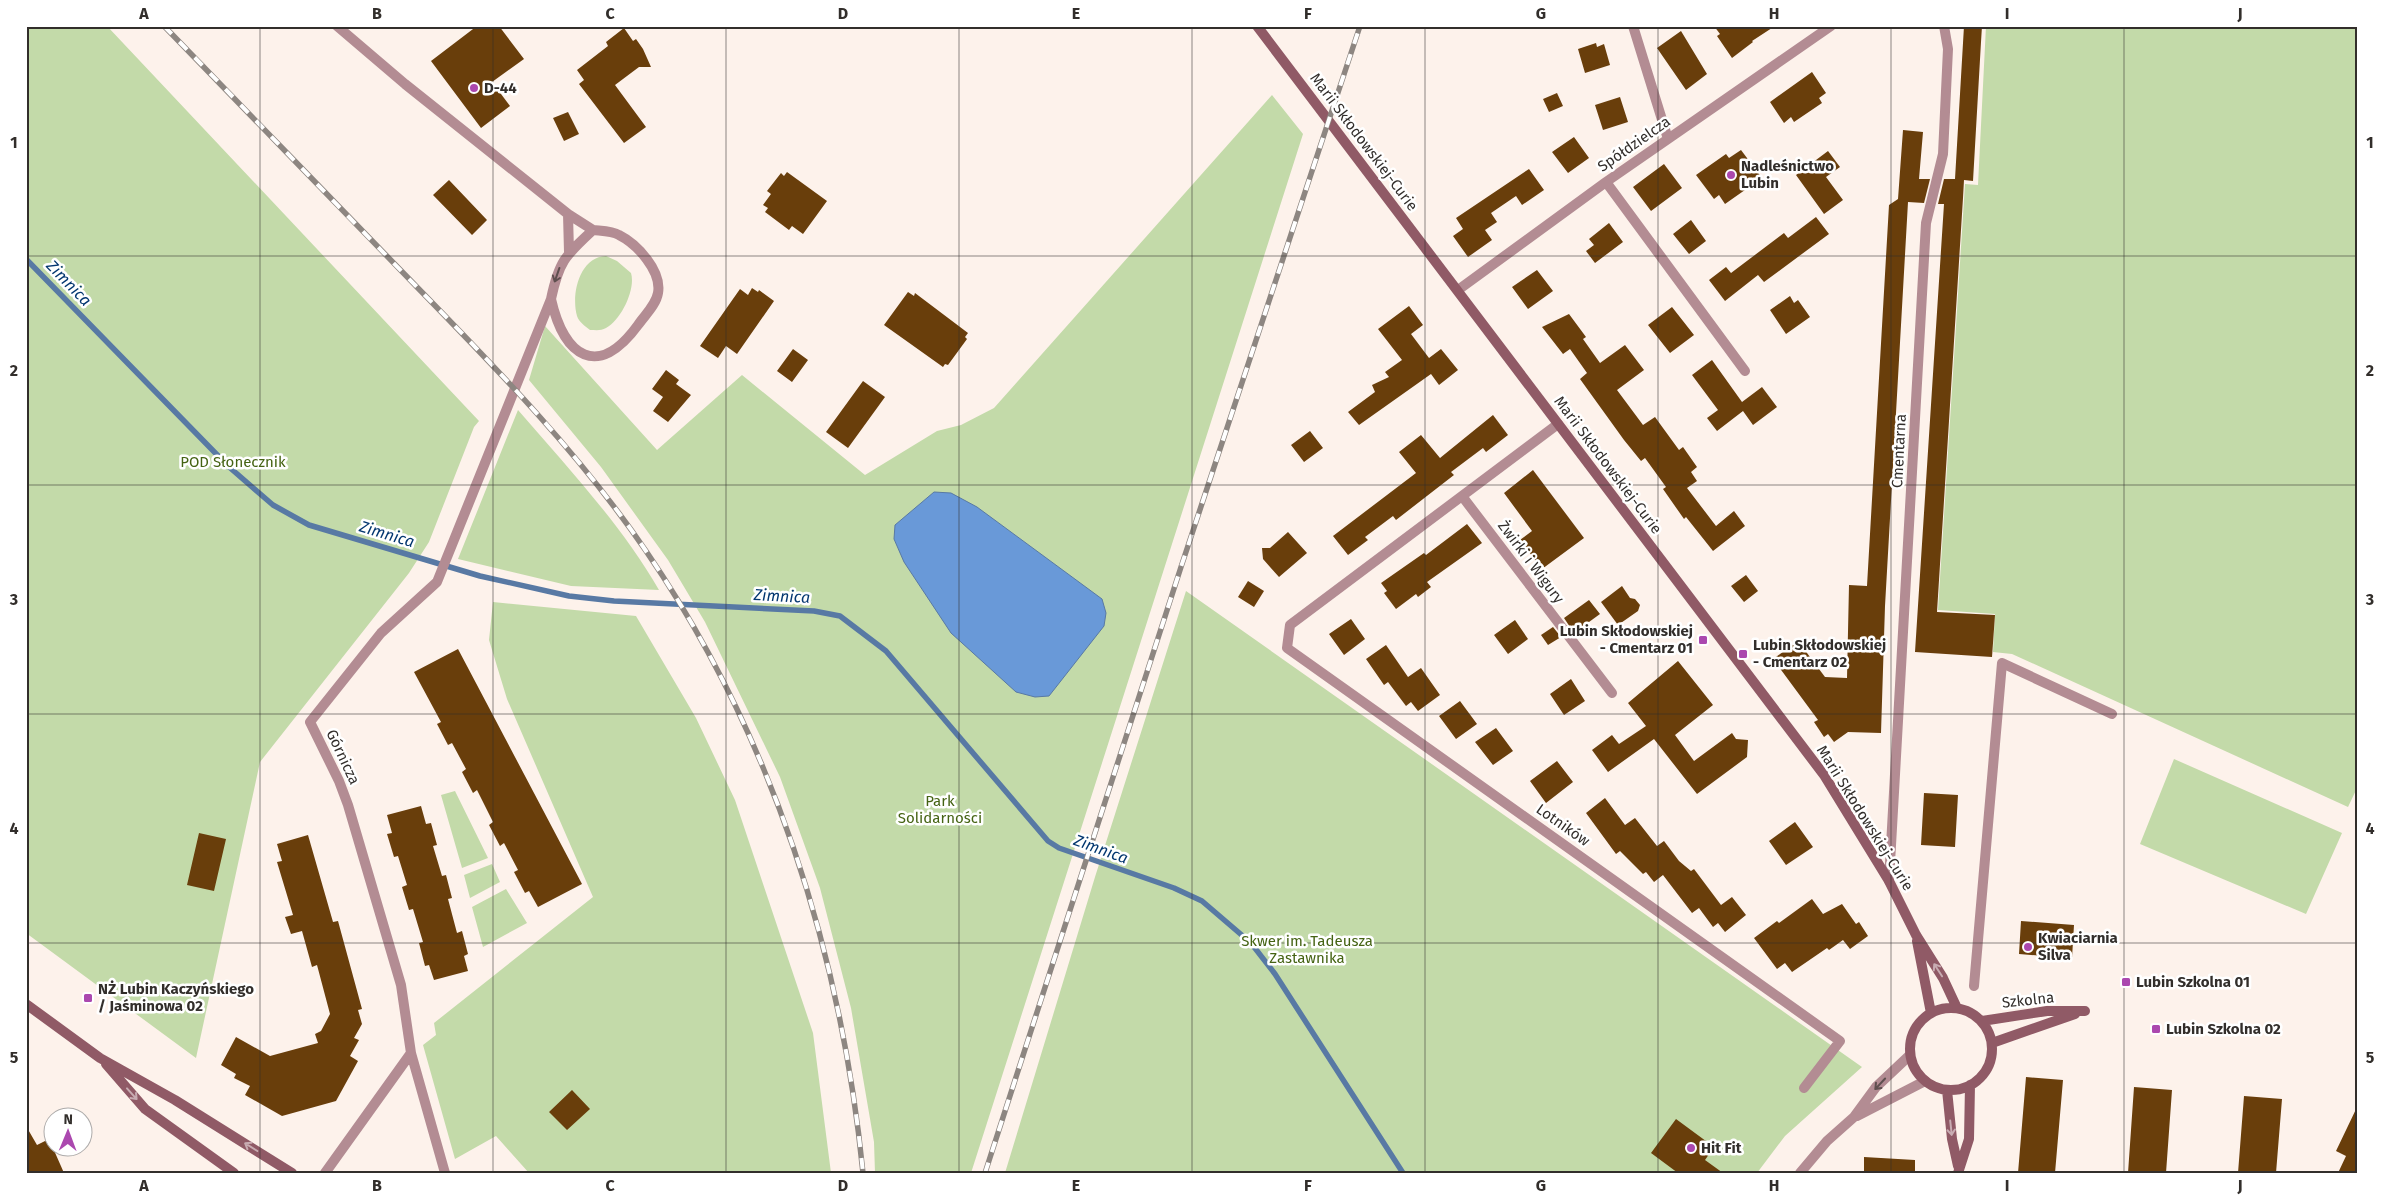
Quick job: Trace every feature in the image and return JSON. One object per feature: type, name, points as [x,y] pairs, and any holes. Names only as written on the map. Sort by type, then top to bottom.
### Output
[{"type":"street","points":[[337,26],[568,214],[593,230],[618,234],[634,244],[650,264],[657,280],[659,292],[655,302],[630,336],[614,350],[602,356],[588,356],[578,353],[563,336],[555,319],[551,299],[557,271],[569,252],[593,230]]},
{"type":"street","name":"Marii Skłodowskiej-Curie","points":[[1257,26],[1824,776],[1889,881],[1916,935],[1943,978],[1957,1008]]},
{"type":"street","points":[[1263,26],[1265,37]]},
{"type":"street","points":[[1633,26],[1668,138]]},
{"type":"street","name":"Spółdzielcza","points":[[1458,290],[1668,138],[1831,26]]},
{"type":"street","name":"Cmentarna","points":[[1889,881],[1926,223],[1943,154],[1948,50],[1944,26]]},
{"type":"street","points":[[1606,182],[1745,371]]},
{"type":"street","points":[[568,214],[569,252]]},
{"type":"street","name":"Górnicza","points":[[445,1173],[411,1053],[401,985],[348,805],[339,781],[310,722],[381,632],[437,582],[551,299]]},
{"type":"street","points":[[1462,496],[1558,424]]},
{"type":"street","name":"Lotników","points":[[1462,496],[1290,625],[1287,648],[1840,1041],[1804,1088]]},
{"type":"street","name":"Żwirki i Wigury","points":[[1462,496],[1612,694]]},
{"type":"street","points":[[1974,986],[2002,663],[2112,714]]},
{"type":"street","name":"Marii Skłodowskiej-Curie","points":[[1916,935],[1932,1013]]},
{"type":"street","points":[[26,1004],[100,1058],[175,1100],[292,1173]]},
{"type":"street","points":[[1944,1008],[1957,1008],[1970,1012],[1982,1021],[1992,1042],[1991,1060],[1983,1075],[1970,1085],[1959,1089],[1947,1090],[1925,1081],[1915,1069],[1910,1055],[1911,1038],[1919,1023],[1932,1013],[1944,1008]]},
{"type":"street","name":"Szkolna","points":[[1982,1021],[2047,1011],[2081,1012],[1992,1042]]},
{"type":"street","points":[[325,1173],[411,1053]]},
{"type":"street","points":[[1800,1173],[1827,1141],[1854,1117],[1876,1087],[1910,1055]]},
{"type":"street","points":[[100,1058],[145,1109],[234,1173]]},
{"type":"street","points":[[1854,1117],[1925,1081]]},
{"type":"street","points":[[1958,1170],[1969,1139],[1970,1085]]},
{"type":"street","points":[[1947,1090],[1952,1139],[1958,1170]]},
{"type":"green space","name":"POD Słonecznik","points":[[26,26],[107,26],[479,421],[474,427],[429,542],[409,573],[260,762],[196,1058],[26,933]]},
{"type":"green space","points":[[1986,26],[2358,26],[2358,786],[2348,807],[2012,654],[1993,652],[1995,614],[1938,610],[1965,184],[1978,185]]},
{"type":"green space","name":"Park Solidarności","points":[[1272,95],[1303,134],[971,1173],[875,1173],[874,1142],[851,1008],[820,888],[780,777],[705,622],[668,560],[601,467],[529,380],[545,326],[657,450],[742,375],[865,475],[937,431],[961,425],[994,408]]},
{"type":"green space","points":[[606,256],[617,261],[631,273],[631,287],[626,304],[612,324],[602,330],[590,330],[577,316],[575,307],[576,288],[583,270],[589,263],[597,258]]},
{"type":"green space","points":[[518,410],[611,519],[659,590],[571,586],[458,559]]},
{"type":"green space","name":"Skwer im. Tadeusza Zastawnika","points":[[1186,591],[1862,1067],[1785,1136],[1757,1173],[1005,1173],[1095,877]]},
{"type":"green space","points":[[493,602],[636,616],[696,718],[735,800],[813,1033],[831,1173],[529,1173],[496,1136],[455,1159],[423,1045],[436,1035],[434,1023],[593,897],[507,699],[489,640]]},
{"type":"green space","points":[[2174,759],[2342,833],[2306,914],[2140,844]]},
{"type":"green space","points":[[455,791],[488,858],[462,868],[441,795]]},
{"type":"green space","points":[[492,864],[500,882],[470,898],[464,875]]},
{"type":"green space","points":[[506,889],[527,923],[483,947],[472,907]]},
{"type":"water","points":[[934,492],[951,493],[977,507],[1102,599],[1106,613],[1104,626],[1049,696],[1035,697],[1016,692],[951,633],[904,562],[894,539],[895,525]]},
{"type":"building","name":"D-44","points":[[477,26],[499,26],[524,59],[492,82],[510,106],[481,128],[431,61]]},
{"type":"building","points":[[1714,26],[1775,26],[1752,41],[1732,58],[1717,36],[1720,34]]},
{"type":"building","points":[[1964,26],[1982,26],[1973,181],[1964,180],[1937,612],[1995,615],[1992,657],[1915,652],[1944,204],[1938,204],[1944,179],[1955,179]]},
{"type":"building","points":[[624,28],[633,41],[636,39],[643,49],[651,67],[639,67],[615,85],[646,127],[624,143],[579,84],[584,80],[577,70],[608,46],[606,42]]},
{"type":"building","points":[[1681,31],[1707,74],[1686,90],[1657,48]]},
{"type":"building","points":[[1596,43],[1597,47],[1604,44],[1610,65],[1585,73],[1578,49]]},
{"type":"building","points":[[1812,72],[1826,93],[1819,98],[1822,103],[1794,122],[1791,117],[1784,123],[1770,102]]},
{"type":"building","points":[[1557,93],[1563,106],[1549,112],[1543,99]]},
{"type":"building","points":[[1620,97],[1628,122],[1603,130],[1595,105]]},
{"type":"building","points":[[568,112],[579,134],[564,141],[553,118]]},
{"type":"building","points":[[1903,130],[1923,132],[1919,179],[1930,179],[1924,203],[1908,202],[1885,606],[1881,733],[1848,732],[1834,742],[1828,734],[1824,737],[1814,722],[1818,720],[1773,659],[1798,641],[1825,677],[1847,678],[1849,585],[1867,586],[1889,205],[1898,199]]},
{"type":"building","points":[[1574,137],[1589,158],[1568,173],[1552,152]]},
{"type":"building","name":"Nadleśnictwo Lubin","points":[[1741,150],[1762,178],[1725,204],[1719,195],[1714,199],[1696,175],[1726,154],[1729,158]]},
{"type":"building","points":[[1828,151],[1840,167],[1826,177],[1843,200],[1824,214],[1796,175]]},
{"type":"building","points":[[1664,164],[1682,188],[1651,211],[1633,187]]},
{"type":"building","points":[[1529,169],[1544,190],[1522,205],[1516,196],[1491,213],[1497,222],[1485,230],[1492,240],[1468,257],[1453,236],[1463,229],[1456,218]]},
{"type":"building","points":[[787,172],[827,201],[803,234],[792,226],[789,230],[765,212],[768,208],[763,205],[771,194],[767,191],[781,173],[784,176]]},
{"type":"building","points":[[449,180],[487,220],[472,235],[433,195]]},
{"type":"building","points":[[1816,217],[1829,234],[1764,282],[1758,275],[1725,301],[1709,280],[1726,267],[1731,273],[1784,233],[1788,238]]},
{"type":"building","points":[[1691,220],[1706,241],[1689,254],[1673,234]]},
{"type":"building","points":[[1609,223],[1623,242],[1595,263],[1586,251],[1594,245],[1589,239]]},
{"type":"building","points":[[1537,270],[1553,291],[1528,309],[1512,287]]},
{"type":"building","points":[[752,288],[758,292],[759,290],[774,301],[737,354],[726,346],[718,358],[700,346],[740,289],[748,295]]},
{"type":"building","points":[[908,292],[914,296],[915,293],[968,333],[965,337],[967,339],[948,365],[945,364],[943,367],[884,325]]},
{"type":"building","points":[[1790,296],[1794,303],[1798,300],[1810,317],[1786,334],[1770,310]]},
{"type":"building","points":[[1409,306],[1423,325],[1411,334],[1429,358],[1441,349],[1458,370],[1439,385],[1431,374],[1359,425],[1348,412],[1375,392],[1372,385],[1389,377],[1385,372],[1402,360],[1378,329]]},
{"type":"building","points":[[1672,307],[1694,335],[1670,353],[1648,325]]},
{"type":"building","points":[[1569,314],[1586,337],[1583,339],[1600,363],[1625,345],[1644,370],[1617,390],[1643,425],[1655,417],[1679,450],[1683,447],[1697,467],[1691,472],[1697,481],[1687,488],[1716,526],[1734,511],[1745,526],[1713,551],[1686,517],[1684,519],[1663,489],[1666,487],[1645,458],[1641,461],[1580,379],[1587,373],[1570,349],[1563,354],[1542,327]]},
{"type":"building","points":[[793,349],[808,360],[792,382],[777,371]]},
{"type":"building","points":[[1712,360],[1742,402],[1762,387],[1777,407],[1753,425],[1743,411],[1717,431],[1707,418],[1718,410],[1692,375]]},
{"type":"building","points":[[666,370],[679,380],[676,384],[691,395],[668,422],[653,411],[663,397],[652,389]]},
{"type":"building","points":[[863,381],[885,397],[848,448],[826,432]]},
{"type":"building","points":[[1493,415],[1508,435],[1486,452],[1483,448],[1451,472],[1454,475],[1396,520],[1393,516],[1365,537],[1368,540],[1348,555],[1333,536],[1416,473],[1399,452],[1421,435],[1440,458]]},
{"type":"building","points":[[1310,431],[1323,448],[1304,462],[1291,445]]},
{"type":"building","points":[[1533,470],[1584,538],[1542,569],[1520,540],[1532,531],[1504,493]]},
{"type":"building","points":[[1467,524],[1482,543],[1427,582],[1431,587],[1418,597],[1416,594],[1396,609],[1384,593],[1387,591],[1381,583],[1424,553],[1426,555]]},
{"type":"building","points":[[1288,532],[1307,553],[1279,577],[1263,559],[1262,548],[1270,548]]},
{"type":"building","points":[[1746,575],[1758,591],[1744,602],[1731,586]]},
{"type":"building","points":[[1248,581],[1264,591],[1254,607],[1238,597]]},
{"type":"building","points":[[1622,586],[1630,598],[1635,599],[1640,605],[1638,611],[1618,625],[1601,602]]},
{"type":"building","points":[[1589,600],[1600,614],[1578,630],[1576,627],[1572,630],[1564,618]]},
{"type":"building","points":[[1351,619],[1365,639],[1344,655],[1329,634]]},
{"type":"building","points":[[1515,620],[1528,639],[1508,654],[1494,635]]},
{"type":"building","points":[[1553,627],[1561,637],[1548,645],[1541,635]]},
{"type":"building","points":[[1386,645],[1408,677],[1421,668],[1440,695],[1418,711],[1411,702],[1406,706],[1388,682],[1384,685],[1366,659]]},
{"type":"building","points":[[458,649],[582,884],[538,907],[529,891],[525,893],[514,872],[518,870],[504,843],[500,846],[489,825],[493,822],[477,790],[473,793],[462,772],[466,769],[452,743],[448,745],[437,724],[441,722],[414,672]]},
{"type":"building","points":[[1678,661],[1713,705],[1675,735],[1694,761],[1732,733],[1736,739],[1748,740],[1747,757],[1697,794],[1654,739],[1608,772],[1592,750],[1612,735],[1619,744],[1646,726],[1628,703]]},
{"type":"building","points":[[1571,679],[1585,701],[1564,715],[1550,694]]},
{"type":"building","points":[[1460,701],[1477,724],[1456,739],[1439,716]]},
{"type":"building","points":[[1496,728],[1513,751],[1493,765],[1475,742]]},
{"type":"building","points":[[1557,761],[1573,782],[1546,803],[1530,781]]},
{"type":"building","points":[[1924,793],[1958,795],[1955,847],[1921,845]]},
{"type":"building","points":[[1605,798],[1625,825],[1635,818],[1657,846],[1664,841],[1679,861],[1691,871],[1694,869],[1721,905],[1732,897],[1746,915],[1725,932],[1718,923],[1713,927],[1699,908],[1692,913],[1663,875],[1654,882],[1646,872],[1643,874],[1620,851],[1616,854],[1586,813]]},
{"type":"building","points":[[421,806],[426,824],[431,823],[437,845],[433,846],[442,876],[446,875],[452,898],[448,899],[457,933],[462,931],[468,954],[464,956],[468,971],[434,980],[429,965],[425,966],[419,943],[423,942],[413,909],[409,910],[402,887],[407,885],[398,856],[394,857],[387,834],[392,833],[387,815]]},
{"type":"building","points":[[1795,822],[1813,847],[1786,865],[1769,841]]},
{"type":"building","points":[[199,833],[226,839],[214,891],[187,885]]},
{"type":"building","points":[[308,835],[333,922],[338,921],[362,1009],[358,1010],[362,1024],[354,1038],[359,1040],[350,1056],[358,1061],[336,1101],[282,1116],[245,1095],[250,1086],[234,1078],[236,1074],[221,1065],[236,1037],[270,1056],[318,1043],[315,1034],[321,1031],[330,1014],[317,965],[312,967],[302,931],[291,934],[285,917],[293,915],[277,862],[282,861],[277,844]]},
{"type":"building","points":[[1812,899],[1823,914],[1842,904],[1856,924],[1859,922],[1868,936],[1850,949],[1843,940],[1829,950],[1827,948],[1792,972],[1785,963],[1777,969],[1754,938],[1777,921],[1779,923]]},
{"type":"building","points":[[2021,921],[2074,925],[2072,958],[2019,954]]},
{"type":"building","points":[[2026,1077],[2063,1080],[2055,1173],[2018,1173]]},
{"type":"building","points":[[2134,1087],[2172,1090],[2166,1173],[2128,1173]]},
{"type":"building","points":[[572,1090],[590,1109],[567,1130],[549,1112]]},
{"type":"building","points":[[2244,1096],[2282,1099],[2276,1173],[2238,1173]]},
{"type":"building","points":[[2358,1105],[2358,1173],[2338,1173],[2346,1156],[2336,1151]]},
{"type":"building","points":[[1676,1119],[1714,1147],[1705,1160],[1723,1173],[1678,1173],[1651,1153]]},
{"type":"building","points":[[26,1126],[37,1145],[42,1142],[42,1156],[56,1156],[64,1173],[26,1173]]},
{"type":"building","points":[[1864,1157],[1915,1160],[1915,1173],[1864,1173]]},
{"type":"waterway","name":"Zimnica","points":[[26,259],[228,466],[273,505],[309,525],[480,576],[569,596],[614,601],[814,611],[840,616],[886,651],[1048,841],[1059,848],[1174,888],[1202,901],[1251,943],[1275,974],[1403,1173]]},
{"type":"railway","points":[[164,26],[476,348],[566,446],[594,480],[646,551],[691,621],[730,695],[764,770],[794,848],[818,928],[838,1008],[853,1090],[863,1173]]},
{"type":"railway","points":[[985,1173],[1181,567],[1360,26]]},
{"type":"place","name":"D-44","points":[[474,88]]},
{"type":"place","name":"Nadleśnictwo Lubin","points":[[1731,175]]},
{"type":"place","name":"Lubin Skłodowskiej - Cmentarz 01","points":[[1703,640]]},
{"type":"place","name":"Lubin Skłodowskiej - Cmentarz 02","points":[[1743,654]]},
{"type":"place","name":"Kwiaciarnia Silva","points":[[2028,947]]},
{"type":"place","name":"Lubin Szkolna 01","points":[[2126,982]]},
{"type":"place","name":"NŻ Lubin Kaczyńskiego / Jaśminowa 02","points":[[88,998]]},
{"type":"place","name":"Lubin Szkolna 02","points":[[2156,1029]]},
{"type":"place","name":"Hit Fit","points":[[1691,1148]]}]
